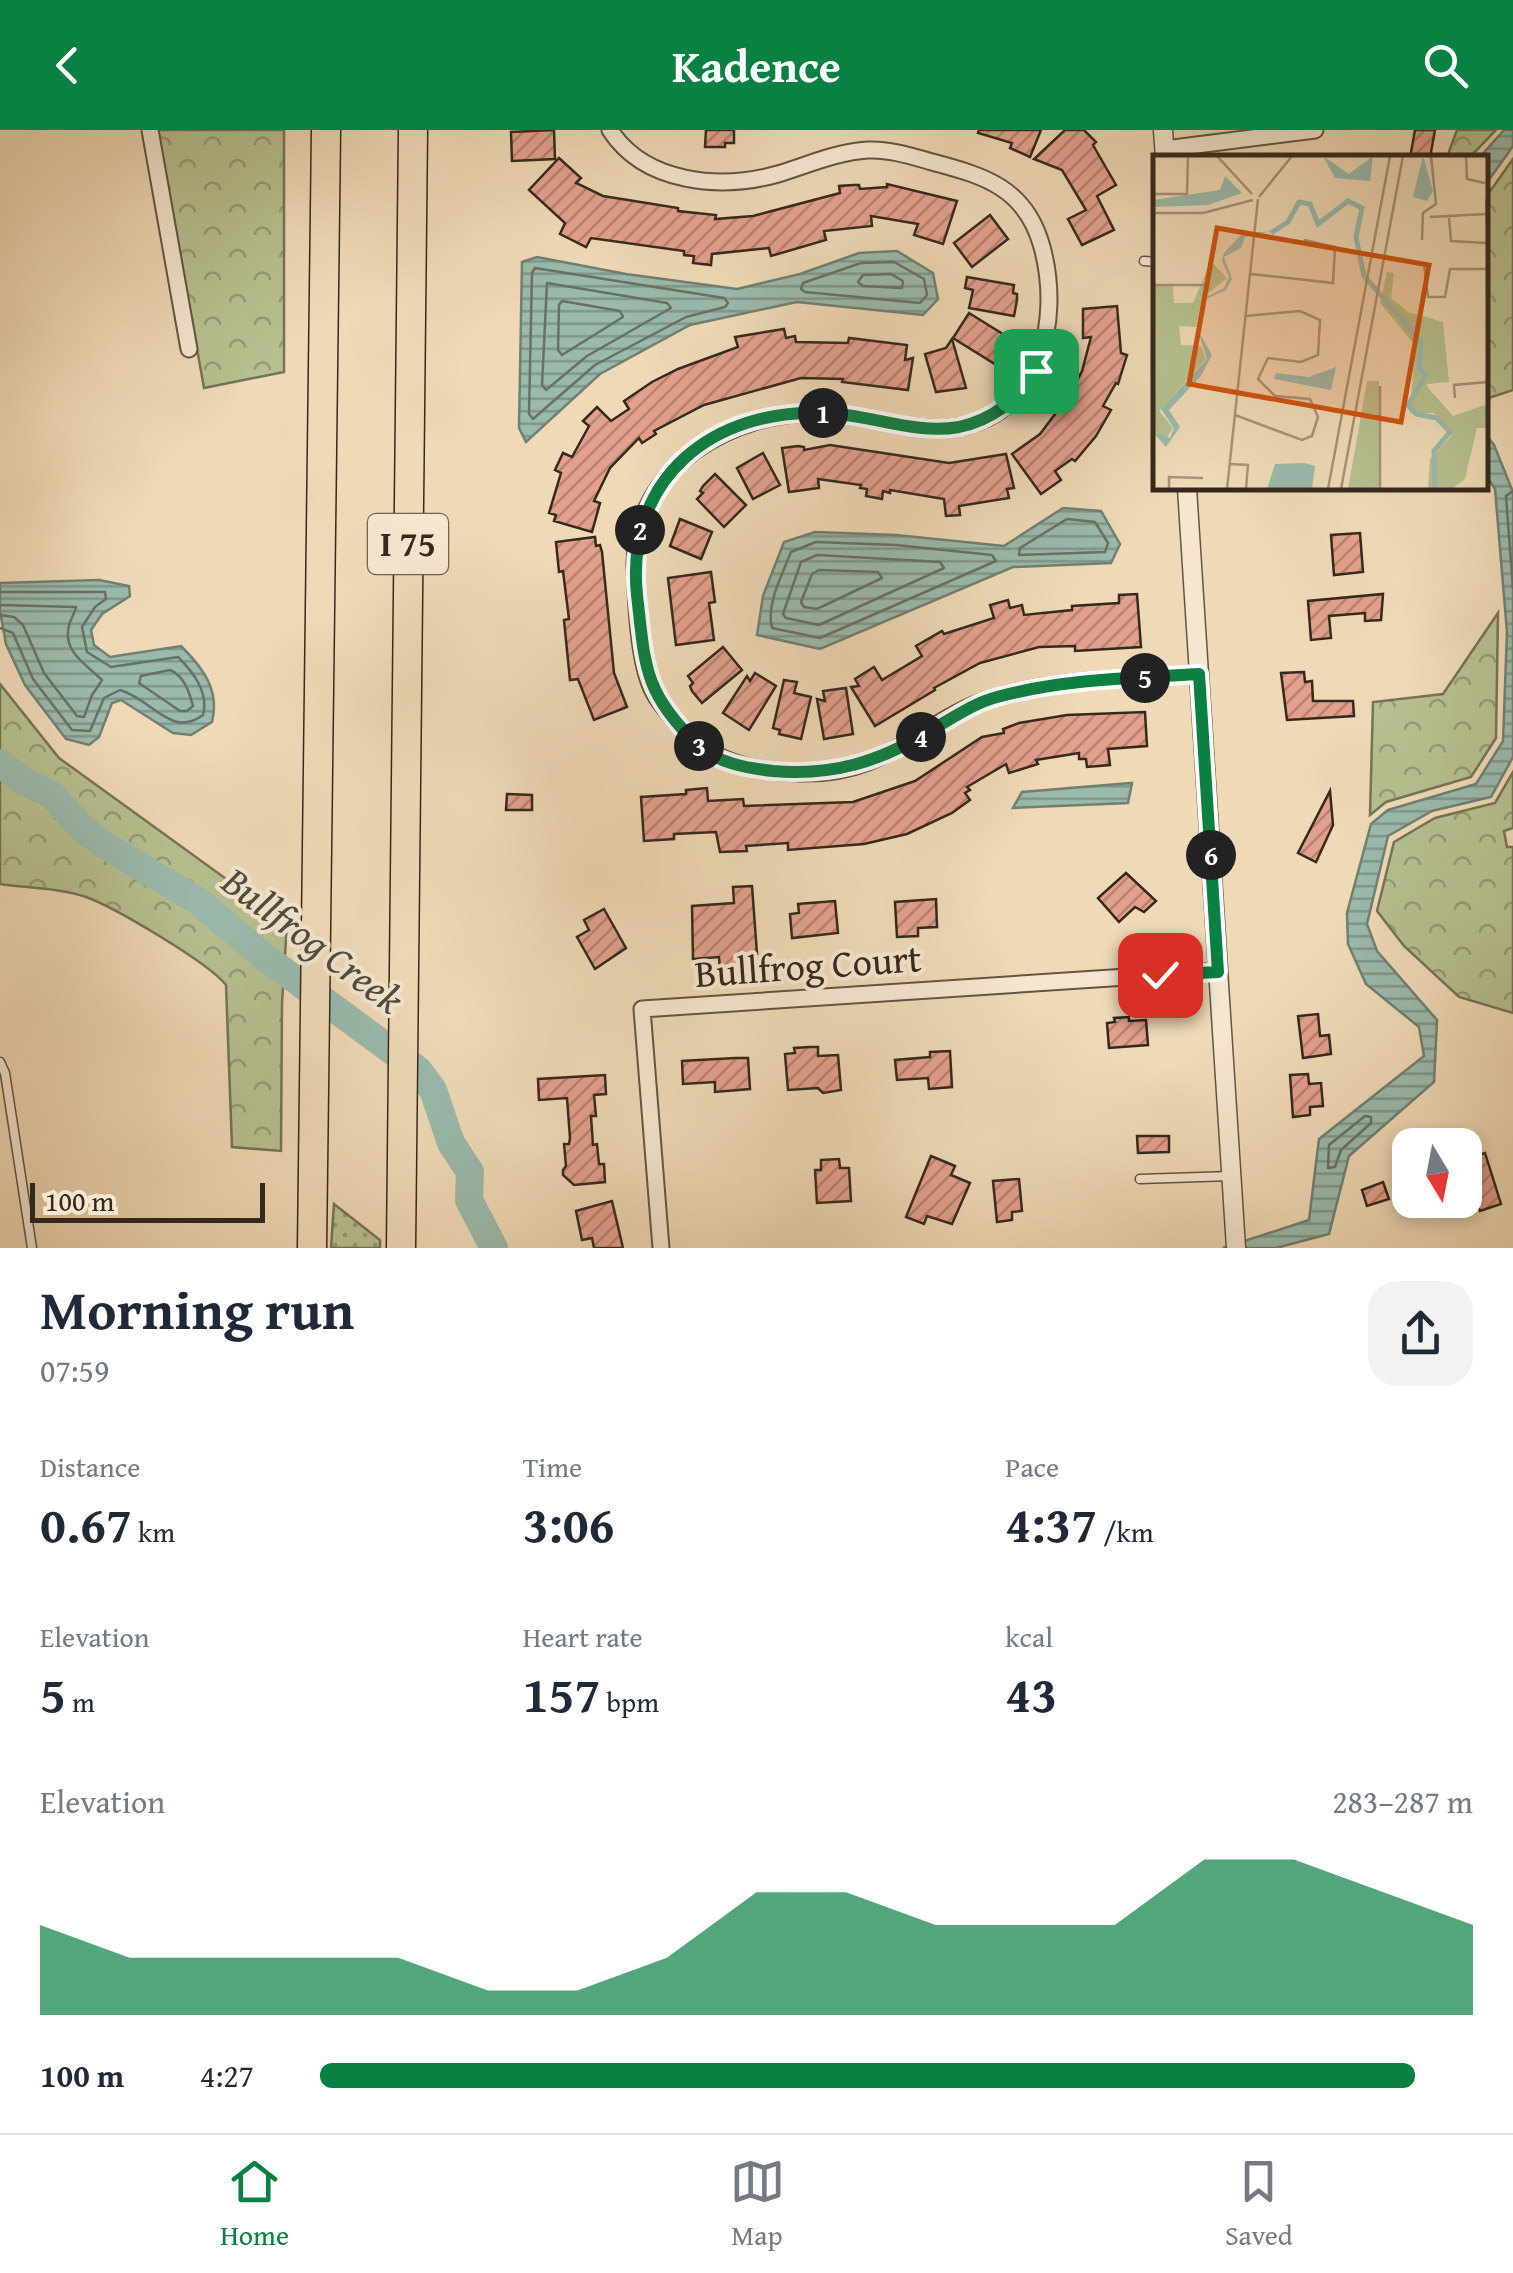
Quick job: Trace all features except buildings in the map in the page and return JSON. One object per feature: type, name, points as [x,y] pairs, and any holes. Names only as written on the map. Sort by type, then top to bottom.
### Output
[{"type":"highway","name":"I 75","points":[[312,1248],[326,130]]},
{"type":"highway","name":"I 75","points":[[401,1248],[413,130]]},
{"type":"street","points":[[150,130],[190,350]]},
{"type":"street","points":[[610,130],[618,142],[660,172],[704,182],[775,174],[825,157],[870,150],[906,155],[984,176],[1006,190],[1028,213],[1043,249],[1048,335],[1042,358],[1022,390],[997,412],[948,428],[908,426],[824,412],[768,418],[688,453],[658,486],[635,546],[644,657],[650,685],[703,750],[729,763],[759,769],[835,771],[861,766],[900,750],[992,698],[1056,684],[1199,674]]},
{"type":"street","points":[[1164,145],[1314,130]]},
{"type":"street","points":[[1187,490],[1236,1248]]},
{"type":"street","name":"Bullfrog Court","points":[[661,1248],[642,1009],[1218,972]]},
{"type":"lane","points":[[1144,261],[1153,262]]},
{"type":"lane","points":[[0,1062],[5,1073],[32,1248]]},
{"type":"lane","points":[[1140,1179],[1231,1176]]},
{"type":"green space","points":[[158,130],[284,130],[284,372],[204,388]]},
{"type":"green space","points":[[1457,130],[1496,130],[1472,155],[1448,155]]},
{"type":"green space","points":[[1513,159],[1513,390],[1488,398],[1488,194]]},
{"type":"green space","points":[[1498,613],[1496,738],[1471,777],[1386,802],[1370,815],[1373,702],[1443,694]]},
{"type":"green space","points":[[0,684],[59,758],[287,923],[281,1151],[232,1147],[226,985],[216,975],[160,936],[86,897],[0,884]]},
{"type":"green space","points":[[1513,772],[1513,828],[1504,831],[1507,847],[1513,847],[1513,1013],[1459,997],[1404,946],[1377,911],[1394,842],[1435,818],[1495,803]]},
{"type":"green space","points":[[334,1204],[380,1240],[380,1248],[331,1248]]},
{"type":"water","points":[[1504,130],[1513,130],[1513,146],[1488,181],[1488,155],[1482,155]]},
{"type":"water","points":[[897,251],[933,273],[938,299],[923,315],[797,302],[690,325],[600,374],[526,442],[519,428],[522,262],[537,257],[737,289],[800,274],[859,253]]},
{"type":"water","points":[[1488,438],[1513,492],[1513,757],[1491,797],[1432,811],[1388,836],[1367,924],[1377,951],[1437,1020],[1434,1082],[1349,1156],[1329,1234],[1276,1248],[1223,1248],[1309,1220],[1319,1139],[1424,1056],[1419,1027],[1366,984],[1348,944],[1347,913],[1371,824],[1388,810],[1476,784],[1503,741],[1507,632],[1495,489],[1488,478]]},
{"type":"water","points":[[1063,508],[1101,511],[1120,544],[1111,563],[1013,567],[820,649],[757,635],[763,596],[784,542],[815,532],[1004,546]]},
{"type":"water","points":[[99,580],[129,586],[130,596],[102,614],[91,630],[94,645],[110,657],[181,646],[208,680],[214,700],[212,722],[191,735],[173,733],[121,700],[112,703],[99,737],[89,745],[66,739],[25,685],[6,644],[0,583]]},
{"type":"water","points":[[1132,783],[1128,803],[1013,808],[1022,792]]},
{"type":"waterway","name":"Bullfrog Creek","points":[[0,763],[25,782],[52,795],[82,828],[103,844],[198,901],[262,955],[418,1070],[433,1090],[451,1143],[470,1172],[469,1200],[494,1248]]},
{"type":"route","points":[[1036,371],[1009,403],[984,419],[963,426],[908,426],[845,414],[803,413],[752,422],[688,453],[658,486],[635,546],[644,657],[650,685],[703,750],[729,763],[803,773],[861,766],[900,750],[992,698],[1056,684],[1199,674],[1218,972],[1160,975]]}]
